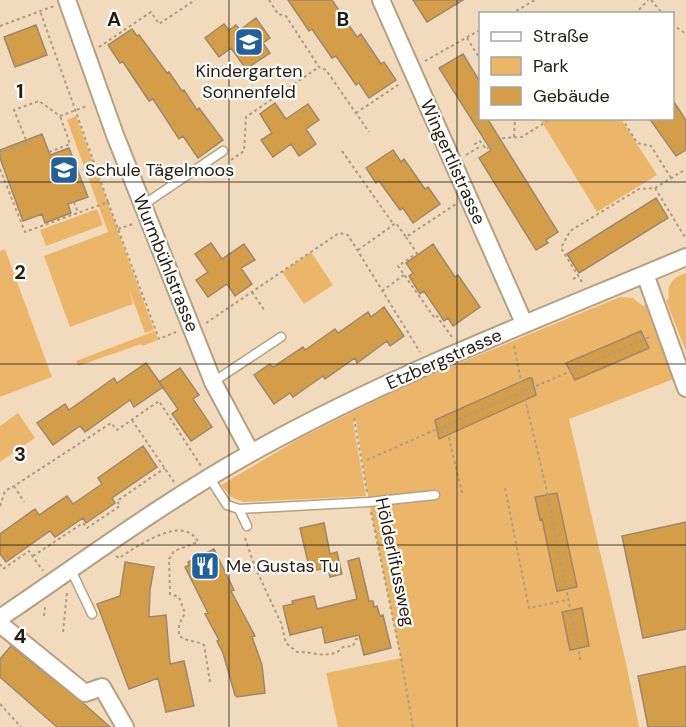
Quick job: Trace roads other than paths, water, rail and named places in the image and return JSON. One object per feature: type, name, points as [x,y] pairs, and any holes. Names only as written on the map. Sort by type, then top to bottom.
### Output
[{"type":"street","name":"Wingertlistrasse","points":[[381,0],[417,70],[468,196],[524,323]]},
{"type":"street","name":"Wurmbühlstrasse","points":[[63,1],[141,213],[213,382],[251,453]]},
{"type":"street","name":"Etzbergstrasse","points":[[0,618],[70,578],[205,472],[251,453],[428,364],[686,257]]},
{"type":"street","points":[[645,274],[686,388]]},
{"type":"street","points":[[6,629],[85,693],[102,687],[125,727]]},
{"type":"lane","points":[[141,213],[223,151]]},
{"type":"lane","points":[[213,382],[280,337]]},
{"type":"lane","points":[[205,472],[227,505],[238,508],[369,502],[435,495]]},
{"type":"lane","points":[[238,508],[247,526]]},
{"type":"lane","points":[[70,578],[92,614]]},
{"type":"place","name":"Kindergarten Sonnenfeld","points":[[249,42]]},
{"type":"place","name":"Schule Tägelmoos","points":[[64,170]]},
{"type":"place","name":"Me Gustas Tu","points":[[205,566]]}]
